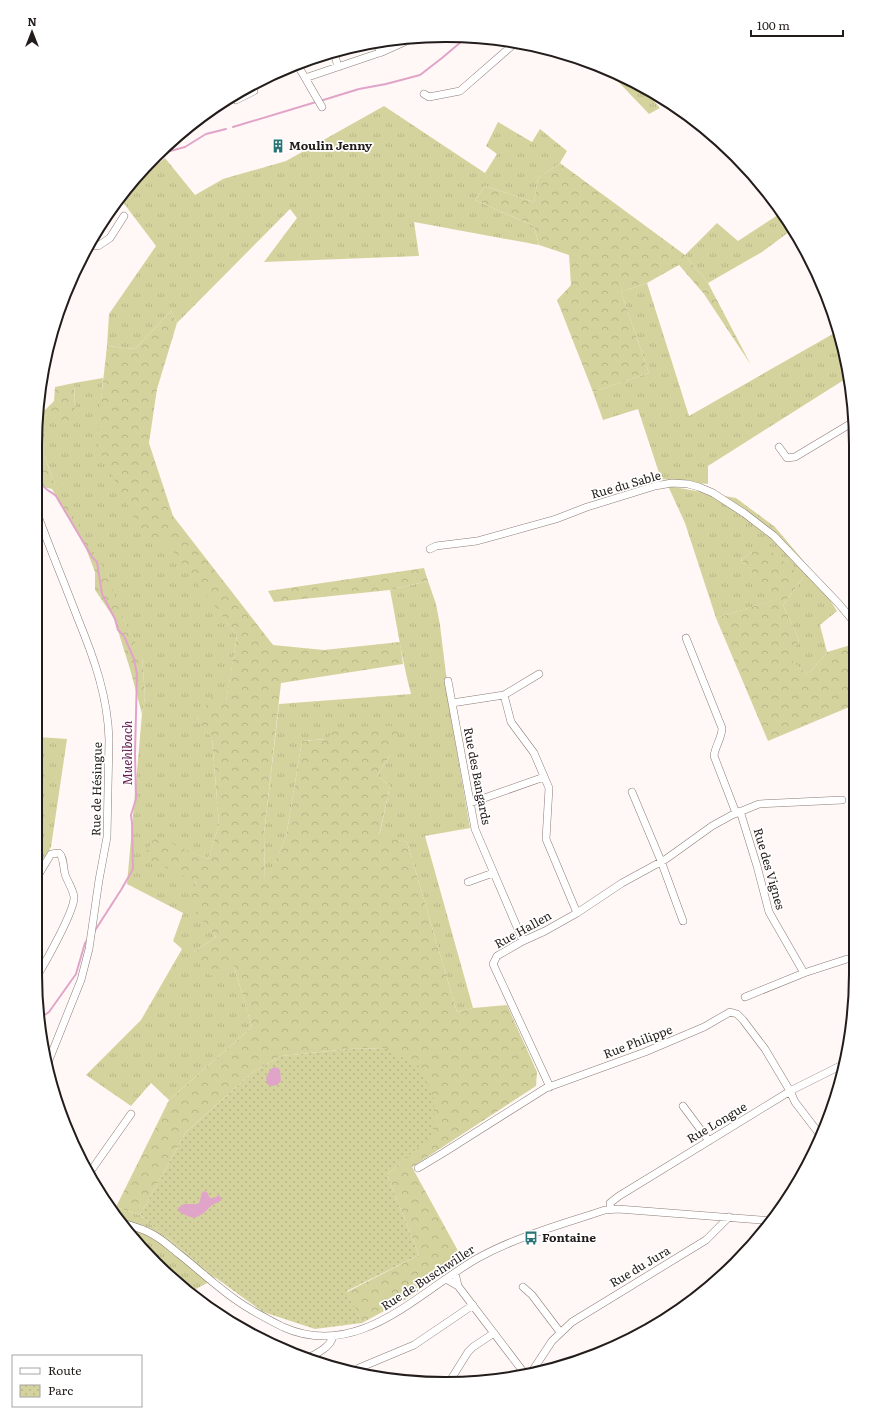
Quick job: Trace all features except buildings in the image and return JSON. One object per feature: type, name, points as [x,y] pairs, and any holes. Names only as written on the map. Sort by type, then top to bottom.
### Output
[{"type":"street","points":[[305,78],[380,53],[399,45]]},
{"type":"street","points":[[424,94],[429,97],[460,91],[510,47]]},
{"type":"street","points":[[379,48],[380,53]]},
{"type":"street","points":[[335,58],[338,67]]},
{"type":"street","points":[[300,69],[321,106]]},
{"type":"street","points":[[244,96],[254,91]]},
{"type":"street","points":[[95,246],[98,246],[110,238],[124,216]]},
{"type":"street","points":[[779,447],[787,458],[795,457],[848,425]]},
{"type":"street","name":"Rue du Sable","points":[[430,549],[436,546],[477,541],[556,519],[587,507],[655,486],[688,484],[699,487],[724,500],[774,536],[849,616]]},
{"type":"street","name":"Rue de Hésingue","points":[[42,526],[92,654],[102,687],[107,716],[109,768],[108,826],[106,845],[84,973],[51,1056]]},
{"type":"street","name":"Rue des Vignes","points":[[686,638],[722,728],[714,756],[738,812],[757,866],[769,912],[804,973]]},
{"type":"street","points":[[452,704],[504,695],[539,674]]},
{"type":"street","name":"Rue des Bangards","points":[[448,681],[475,829],[523,942]]},
{"type":"street","points":[[504,695],[512,722],[534,753],[549,788],[546,839],[577,913]]},
{"type":"street","points":[[470,803],[544,777]]},
{"type":"street","points":[[632,792],[661,861],[683,921]]},
{"type":"street","name":"Rue Hallen","points":[[550,1087],[493,964],[497,956],[577,913],[628,879],[676,852],[712,826],[738,812],[758,804],[842,800]]},
{"type":"street","points":[[42,868],[51,854],[56,853],[61,855],[63,867],[74,895],[74,901],[53,949],[42,967]]},
{"type":"street","points":[[468,882],[493,873]]},
{"type":"street","points":[[745,997],[804,973],[849,959]]},
{"type":"street","name":"Rue Philippe","points":[[418,1168],[546,1088],[645,1052],[704,1027],[730,1012],[737,1014],[743,1020],[765,1049],[795,1102],[817,1131]]},
{"type":"street","name":"Rue Longue","points":[[611,1209],[610,1203],[619,1196],[790,1091],[837,1067]]},
{"type":"street","points":[[683,1106],[709,1141]]},
{"type":"street","points":[[93,1168],[131,1114]]},
{"type":"street","name":"Rue de Buschwiller","points":[[130,1225],[161,1239],[236,1300],[256,1313],[290,1329],[324,1336],[334,1336],[353,1332],[373,1325],[394,1314],[478,1258],[519,1239],[611,1209],[765,1220]]},
{"type":"street","name":"Rue du Jura","points":[[535,1366],[552,1341],[560,1332],[578,1318],[706,1240],[728,1217]]},
{"type":"street","points":[[455,1273],[458,1286]]},
{"type":"street","points":[[446,1279],[458,1286],[522,1369]]},
{"type":"street","points":[[523,1287],[532,1295],[560,1332]]},
{"type":"street","points":[[360,1367],[414,1344],[473,1305]]},
{"type":"street","points":[[453,1377],[468,1352],[494,1333]]},
{"type":"street","points":[[318,1353],[322,1346],[324,1336]]},
{"type":"street","points":[[314,1355],[332,1340],[334,1336]]},
{"type":"green space","points":[[618,81],[652,99],[660,108],[649,114]]},
{"type":"green space","points":[[384,106],[485,173],[497,154],[486,146],[498,122],[532,142],[540,129],[567,151],[560,163],[538,178],[534,202],[485,186],[475,200],[534,226],[539,245],[414,222],[419,256],[264,262],[297,218],[290,209],[177,323],[171,311],[135,349],[107,346],[109,314],[156,246],[123,203],[152,168],[165,158],[195,195],[223,179],[286,161]]},
{"type":"green space","points":[[560,163],[685,255],[708,283],[751,365],[704,294],[679,265],[647,283],[621,292],[649,373],[593,392],[557,300],[571,285],[569,255],[539,245],[534,226],[475,200],[485,186],[534,202],[538,178]]},
{"type":"green space","points":[[777,216],[788,233],[762,252],[708,283],[685,255],[717,223],[738,241]]},
{"type":"green space","points":[[647,283],[689,416],[833,334],[844,380],[708,466],[708,484],[661,479],[638,409],[603,420],[593,392],[649,373],[621,292]]},
{"type":"green space","points":[[171,311],[177,323],[157,389],[149,443],[173,516],[273,645],[324,650],[400,642],[403,664],[281,683],[264,835],[265,883],[286,837],[302,741],[327,739],[337,727],[401,726],[390,755],[377,776],[390,786],[379,836],[407,842],[457,1012],[473,1008],[507,1005],[537,1072],[536,1086],[412,1167],[462,1258],[410,1297],[362,1323],[347,1292],[419,1255],[387,1175],[433,1133],[383,1048],[349,1049],[281,1056],[253,1072],[186,1132],[140,1215],[116,1207],[169,1100],[252,1027],[234,966],[210,976],[194,952],[216,937],[189,904],[196,882],[143,857],[155,837],[208,859],[219,825],[212,738],[197,720],[211,697],[226,701],[237,636],[166,542],[144,537],[96,444],[107,346],[135,349]]},
{"type":"green space","points":[[103,378],[98,447],[237,636],[226,702],[197,719],[212,738],[219,825],[208,859],[155,838],[196,882],[190,904],[216,937],[194,952],[234,966],[252,1027],[169,1100],[151,1083],[131,1106],[86,1075],[141,1020],[182,949],[173,941],[183,913],[127,884],[142,714],[145,697],[142,656],[54,482],[43,452],[43,419],[47,414],[75,408],[74,383]]},
{"type":"green space","points":[[74,383],[75,408],[70,423],[47,414],[43,419],[44,411],[54,401],[55,387]]},
{"type":"green space","points":[[42,443],[43,452],[54,482],[107,575],[123,618],[142,655],[145,697],[142,714],[114,618],[95,590],[95,572],[83,541],[52,489],[42,487]]},
{"type":"green space","points":[[668,486],[736,498],[775,527],[807,565],[837,611],[820,625],[827,652],[808,675],[788,658],[799,640],[783,605],[803,578],[752,552],[741,560],[778,599],[716,618],[685,523]]},
{"type":"green space","points":[[770,550],[803,578],[783,605],[799,640],[789,658],[808,675],[827,652],[849,645],[849,707],[768,741],[716,618],[777,599],[741,560],[752,552]]},
{"type":"green space","points":[[424,568],[428,581],[390,590],[274,602],[268,591]]},
{"type":"green space","points":[[428,581],[436,604],[440,625],[452,723],[470,828],[425,836],[473,1008],[457,1012],[407,842],[379,837],[390,786],[377,776],[390,755],[327,739],[302,741],[286,837],[265,884],[264,835],[279,704],[411,694],[390,590]]},
{"type":"green space","points":[[42,737],[67,739],[51,847],[42,861]]},
{"type":"green space","points":[[383,1048],[419,1066],[434,1098],[433,1134],[387,1175],[419,1255],[347,1291],[362,1323],[315,1329],[263,1312],[216,1278],[140,1215],[186,1132],[253,1072],[281,1056],[349,1049]]},
{"type":"green space","points":[[117,1207],[140,1215],[216,1278],[195,1290],[179,1277],[142,1240]]},
{"type":"shaded area","points":[[274,1067],[280,1070],[281,1081],[277,1085],[271,1086],[267,1084],[266,1078],[270,1070]]},
{"type":"shaded area","points":[[204,1191],[207,1192],[210,1198],[214,1198],[219,1195],[222,1200],[212,1205],[204,1213],[195,1218],[179,1212],[178,1208],[184,1204],[199,1203]]},
{"type":"waterway","points":[[320,101],[359,89],[420,75],[460,43]]},
{"type":"waterway","points":[[233,127],[316,102]]},
{"type":"waterway","points":[[169,151],[185,147],[206,134],[226,129]]},
{"type":"waterway","name":"Muehlbach","points":[[42,482],[45,488],[56,496],[92,557],[97,562],[102,594],[115,619],[118,630],[124,636],[134,659],[137,674],[135,753],[136,799],[131,815],[133,869],[94,932]]},
{"type":"waterway","name":"Muehlbach","points":[[44,1015],[49,1012],[76,974],[85,943],[88,939]]},
{"type":"place","name":"Moulin Jenny","points":[[278,146]]},
{"type":"place","name":"Fontaine","points":[[531,1238]]}]
